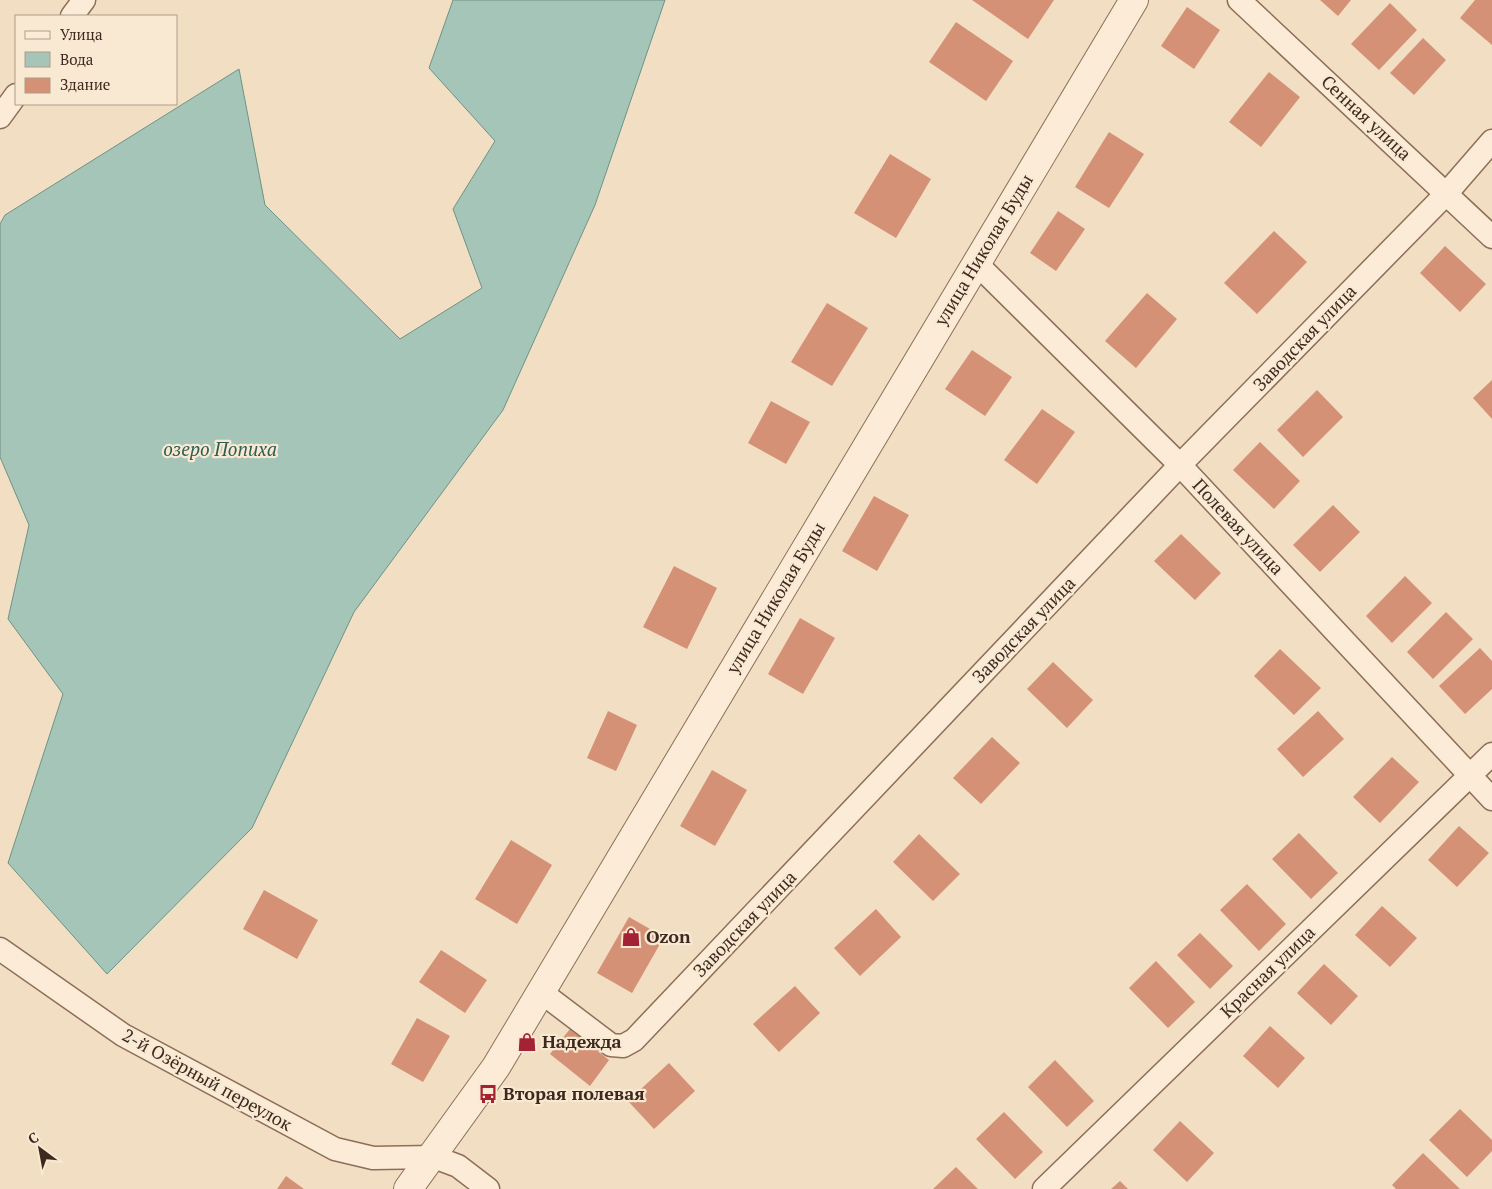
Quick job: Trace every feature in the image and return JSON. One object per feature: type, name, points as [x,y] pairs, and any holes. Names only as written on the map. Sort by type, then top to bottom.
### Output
[{"type":"street","points":[[73,15],[84,0]]},
{"type":"street","name":"улица Николая Буды","points":[[408,1189],[434,1157],[496,1067],[1134,0]]},
{"type":"street","name":"Сенная улица","points":[[1239,0],[1492,237]]},
{"type":"street","points":[[0,117],[15,96]]},
{"type":"street","name":"Заводская улица","points":[[541,992],[611,1045],[623,1046],[634,1040],[1180,466],[1446,194],[1492,141]]},
{"type":"street","name":"Полевая улица","points":[[976,263],[1180,466],[1492,799]]},
{"type":"street","name":"Красная улица","points":[[1044,1189],[1492,754]]},
{"type":"street","name":"2-й Озёрный переулок","points":[[0,949],[123,1035],[335,1149],[373,1158],[434,1157]]},
{"type":"street","points":[[434,1157],[458,1166],[488,1189]]},
{"type":"water","name":"озеро Попиха","points":[[453,0],[665,0],[595,205],[503,410],[354,612],[252,828],[107,974],[8,863],[63,694],[8,619],[29,525],[0,457],[0,224],[5,215],[239,69],[265,205],[400,339],[482,288],[453,209],[495,141],[429,68]]},
{"type":"building","points":[[972,0],[1054,0],[1028,39]]},
{"type":"building","points":[[1320,0],[1351,0],[1338,16]]},
{"type":"building","points":[[1475,0],[1492,0],[1492,45],[1460,18]]},
{"type":"building","points":[[1390,3],[1417,30],[1379,70],[1351,44]]},
{"type":"building","points":[[1187,7],[1220,30],[1194,69],[1161,46]]},
{"type":"building","points":[[956,22],[1013,61],[986,101],[929,62]]},
{"type":"building","points":[[1423,38],[1446,60],[1414,95],[1390,73]]},
{"type":"building","points":[[1269,72],[1300,97],[1261,147],[1229,122]]},
{"type":"building","points":[[1109,132],[1144,154],[1109,208],[1075,187]]},
{"type":"building","points":[[890,154],[931,179],[896,238],[854,213]]},
{"type":"building","points":[[1058,211],[1085,229],[1056,271],[1030,253]]},
{"type":"building","points":[[1274,231],[1307,262],[1257,314],[1224,283]]},
{"type":"building","points":[[1445,246],[1486,284],[1460,312],[1420,273]]},
{"type":"building","points":[[1147,293],[1177,319],[1136,368],[1105,341]]},
{"type":"building","points":[[827,303],[868,328],[832,386],[791,362]]},
{"type":"building","points":[[972,350],[1012,377],[985,416],[945,389]]},
{"type":"building","points":[[1492,380],[1492,419],[1473,398]]},
{"type":"building","points":[[1317,390],[1343,417],[1303,457],[1277,430]]},
{"type":"building","points":[[771,401],[810,422],[786,464],[748,443]]},
{"type":"building","points":[[1042,409],[1075,432],[1037,484],[1004,460]]},
{"type":"building","points":[[1260,442],[1300,481],[1274,509],[1233,470]]},
{"type":"building","points":[[874,496],[909,515],[877,571],[842,551]]},
{"type":"building","points":[[1333,505],[1360,532],[1320,572],[1293,545]]},
{"type":"building","points":[[1181,534],[1221,573],[1195,600],[1154,561]]},
{"type":"building","points":[[674,566],[717,588],[687,649],[643,627]]},
{"type":"building","points":[[1405,576],[1432,603],[1392,643],[1366,616]]},
{"type":"building","points":[[1446,612],[1473,639],[1433,679],[1407,652]]},
{"type":"building","points":[[800,618],[835,638],[803,694],[768,674]]},
{"type":"building","points":[[1480,648],[1492,661],[1492,689],[1465,714],[1439,686]]},
{"type":"building","points":[[1280,649],[1321,688],[1294,715],[1254,676]]},
{"type":"building","points":[[1053,662],[1093,700],[1067,728],[1027,689]]},
{"type":"building","points":[[608,711],[637,725],[616,771],[587,758]]},
{"type":"building","points":[[1318,711],[1344,739],[1303,777],[1277,749]]},
{"type":"building","points":[[992,737],[1020,763],[981,804],[953,778]]},
{"type":"building","points":[[1392,757],[1419,782],[1380,823],[1353,797]]},
{"type":"building","points":[[712,770],[747,790],[715,846],[680,826]]},
{"type":"building","points":[[1459,826],[1489,853],[1457,887],[1428,860]]},
{"type":"building","points":[[1299,833],[1338,873],[1311,899],[1272,859]]},
{"type":"building","points":[[919,834],[960,874],[933,901],[893,862]]},
{"type":"building","points":[[511,840],[552,865],[517,924],[475,899]]},
{"type":"building","points":[[1247,884],[1286,924],[1259,951],[1220,910]]},
{"type":"building","points":[[264,890],[318,920],[297,959],[243,929]]},
{"type":"building","points":[[1382,906],[1417,938],[1390,967],[1355,935]]},
{"type":"building","points":[[876,909],[901,937],[860,976],[834,948]]},
{"type":"building","points":[[629,917],[664,937],[632,993],[597,973]]},
{"type":"building","points":[[1200,933],[1233,966],[1210,989],[1177,955]]},
{"type":"building","points":[[441,950],[487,980],[465,1013],[419,982]]},
{"type":"building","points":[[1156,961],[1195,1002],[1168,1028],[1129,988]]},
{"type":"building","points":[[1324,964],[1358,996],[1331,1025],[1297,993]]},
{"type":"building","points":[[795,986],[820,1013],[779,1052],[753,1024]]},
{"type":"building","points":[[417,1018],[450,1036],[423,1082],[391,1064]]},
{"type":"building","points":[[1270,1026],[1305,1058],[1278,1088],[1243,1056]]},
{"type":"building","points":[[570,1029],[609,1060],[590,1086],[550,1054]]},
{"type":"building","points":[[1055,1060],[1094,1101],[1067,1127],[1028,1087]]},
{"type":"building","points":[[669,1063],[695,1091],[654,1129],[628,1101]]},
{"type":"building","points":[[1460,1109],[1492,1140],[1492,1151],[1467,1177],[1429,1140]]},
{"type":"building","points":[[1004,1112],[1043,1152],[1015,1179],[976,1139]]},
{"type":"building","points":[[1180,1121],[1214,1153],[1187,1182],[1153,1150]]},
{"type":"building","points":[[1423,1153],[1460,1189],[1396,1189],[1392,1185]]},
{"type":"building","points":[[956,1167],[978,1189],[933,1189]]},
{"type":"building","points":[[286,1176],[304,1189],[277,1189]]},
{"type":"building","points":[[1120,1181],[1128,1189],[1111,1189]]},
{"type":"place","name":"Ozon","points":[[631,937]]},
{"type":"place","name":"Надежда","points":[[527,1042]]},
{"type":"place","name":"Вторая полевая","points":[[488,1094]]}]
